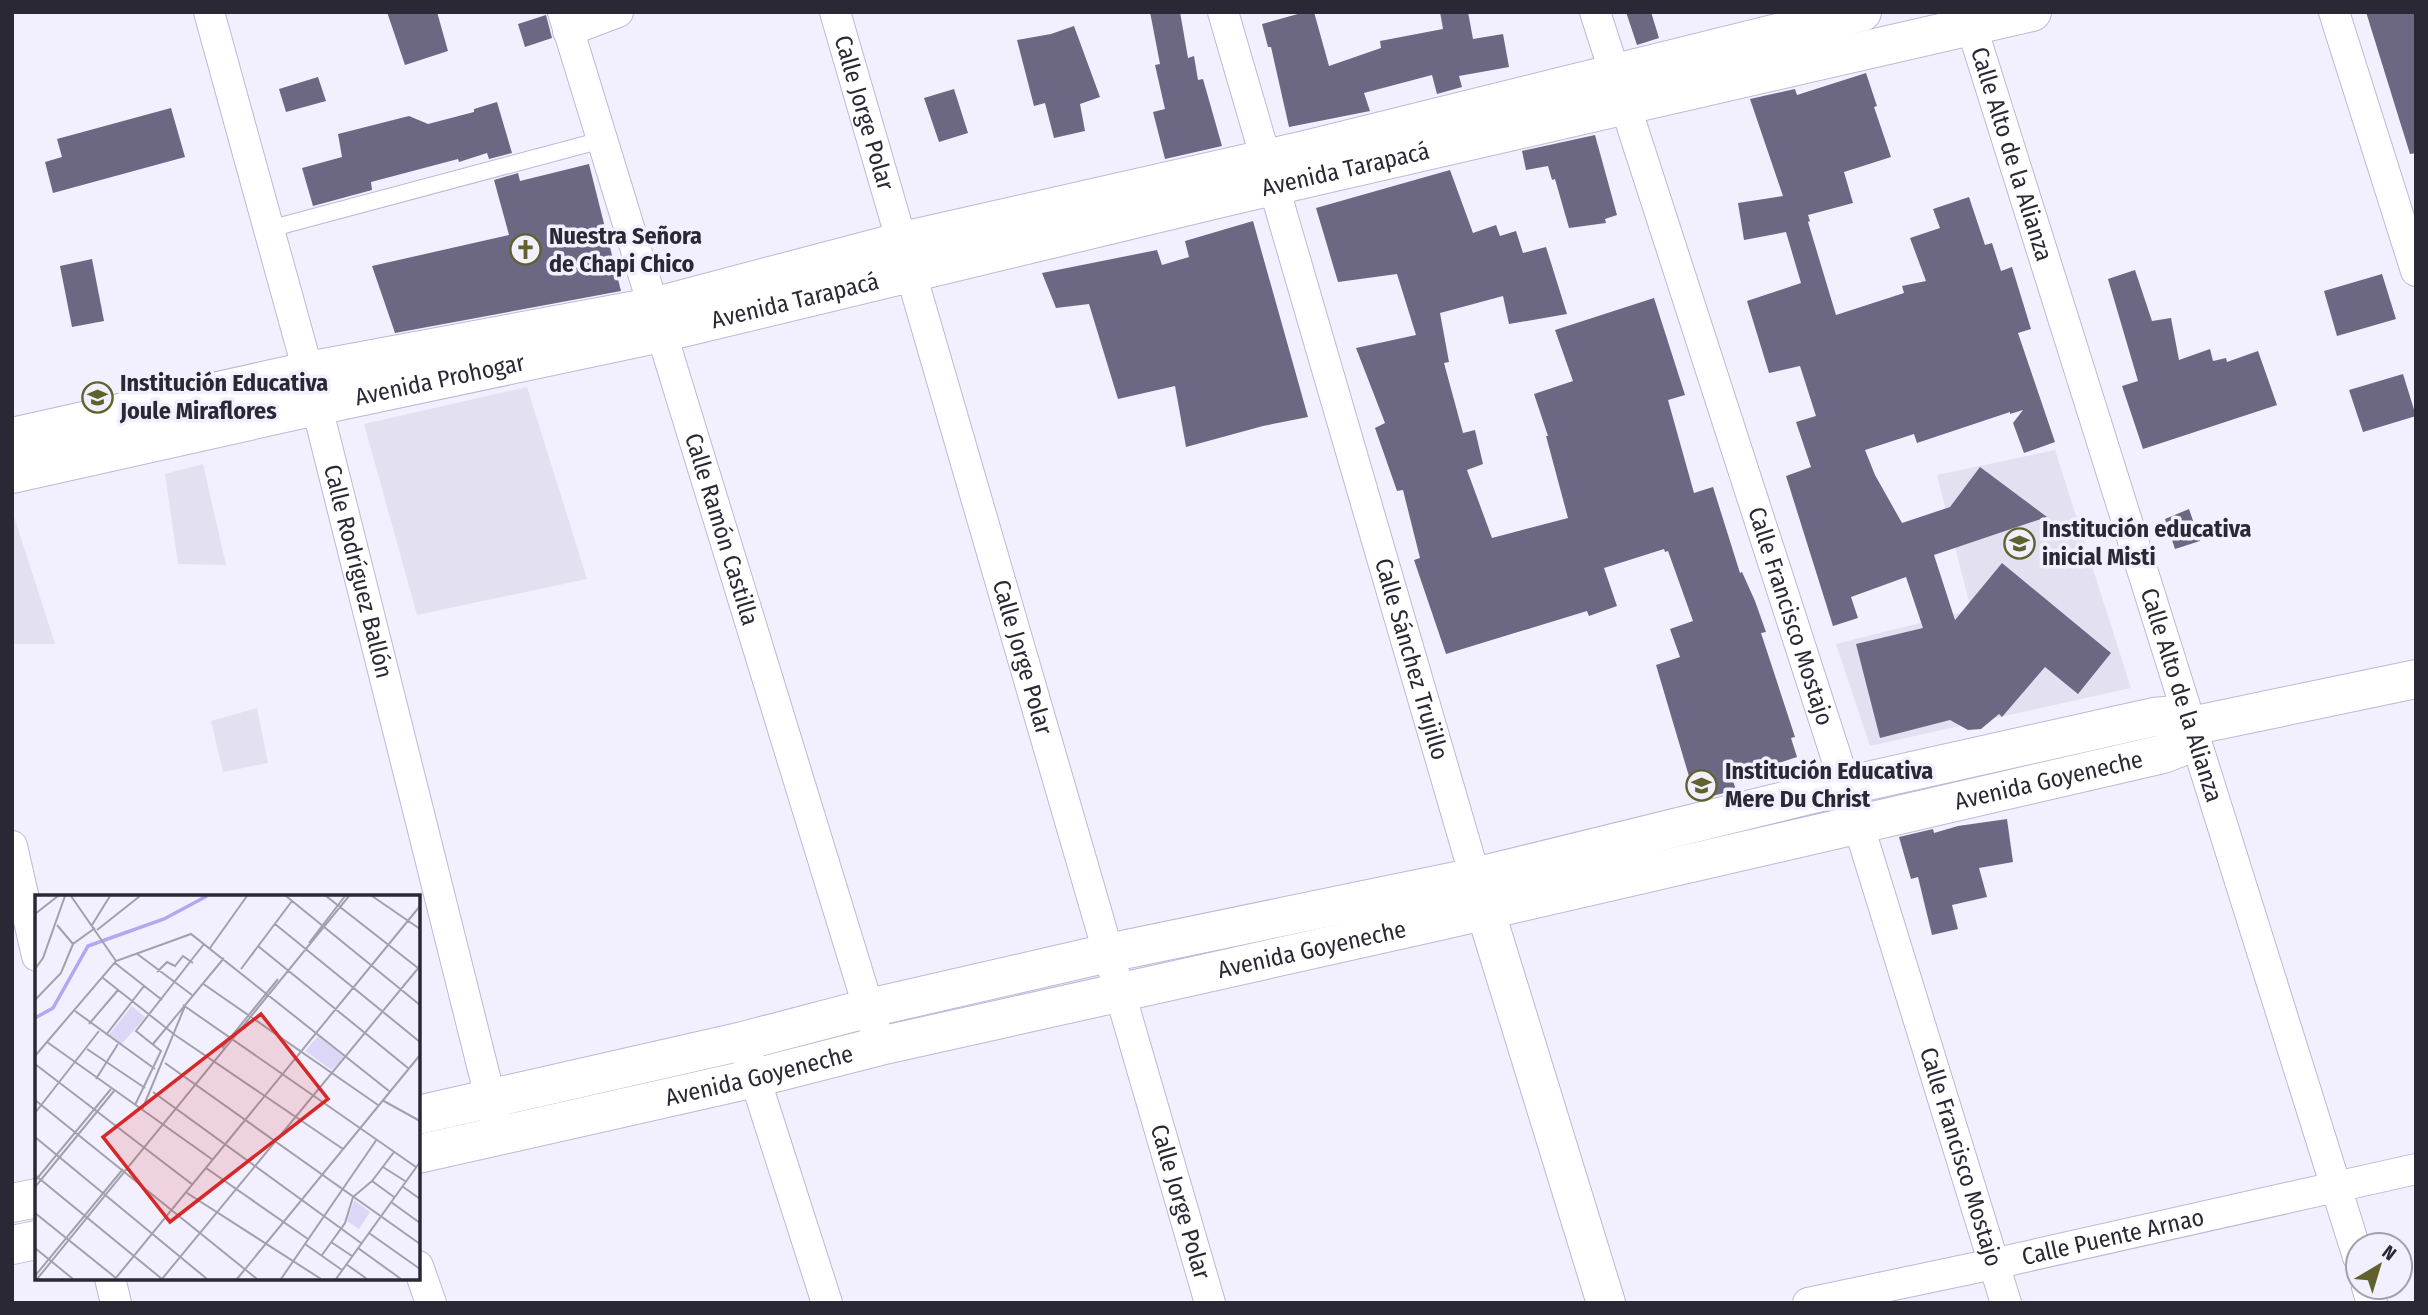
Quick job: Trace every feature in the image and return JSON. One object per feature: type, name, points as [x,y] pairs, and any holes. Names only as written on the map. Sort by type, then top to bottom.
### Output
[{"type":"main road","name":"Avenida Tarapacá","points":[[1620,89],[1862,12]]},
{"type":"main road","name":"Avenida Tarapacá","points":[[657,320],[908,256],[1620,89],[1969,19],[2032,12]]},
{"type":"main road","name":"Avenida Prohogar","points":[[12,437],[312,389],[657,320]]},
{"type":"main road","name":"Avenida Prohogar","points":[[12,474],[312,389]]},
{"type":"main road","name":"Avenida Goyeneche","points":[[420,1115],[495,1117],[755,1078],[880,1046],[1121,992],[1480,894],[1845,786],[2154,717],[2176,715],[2191,726],[2416,679]]},
{"type":"main road","name":"Avenida Goyeneche","points":[[420,1153],[495,1117],[743,1041],[869,1007],[1108,953],[1480,894],[1858,823],[2163,754],[2183,746],[2191,726]]},
{"type":"main road","name":"Calle Sánchez Trujillo","points":[[1480,894],[1606,1303]]},
{"type":"main road","points":[[12,1203],[35,1198]]},
{"type":"main road","points":[[12,1245],[35,1240]]},
{"type":"street","name":"Calle Rodríguez Ballón","points":[[209,12],[312,389],[495,1117]]},
{"type":"street","points":[[565,22],[618,12]]},
{"type":"street","name":"Calle Jorge Polar","points":[[835,12],[1210,1303]]},
{"type":"street","name":"Calle Sánchez Trujillo","points":[[1223,12],[1480,894]]},
{"type":"street","name":"Calle Francisco Mostajo","points":[[1595,12],[1858,823],[2006,1303]]},
{"type":"street","points":[[2334,12],[2416,271]]},
{"type":"street","name":"Calle Alto de la Alianza","points":[[1969,19],[2349,1231]]},
{"type":"street","name":"Calle Ramón Castilla","points":[[565,22],[880,1046]]},
{"type":"street","points":[[12,846],[35,947]]},
{"type":"street","points":[[743,1041],[827,1303]]},
{"type":"street","name":"Calle Puente Arnao","points":[[1808,1303],[2416,1169]]},
{"type":"street","points":[[420,1272],[431,1303]]},
{"type":"street","points":[[110,1280],[116,1303]]},
{"type":"lane","points":[[269,229],[602,140]]},
{"type":"shaded area","points":[[527,387],[587,579],[417,615],[364,424]]},
{"type":"shaded area","name":"Institución educativa inicial Misti","points":[[2055,450],[2131,688],[1870,746],[1836,644],[1971,610],[1937,475]]},
{"type":"shaded area","points":[[203,464],[226,565],[178,564],[165,474]]},
{"type":"shaded area","points":[[12,510],[55,644],[12,644]]},
{"type":"shaded area","points":[[257,708],[268,763],[223,772],[211,721]]},
{"type":"building","points":[[387,12],[437,12],[448,51],[405,65]]},
{"type":"building","points":[[1150,12],[1180,12],[1188,58],[1194,56],[1198,80],[1203,79],[1222,146],[1165,159],[1153,112],[1165,109],[1155,65],[1160,64]]},
{"type":"building","points":[[1314,12],[1329,66],[1381,48],[1380,41],[1443,29],[1440,12],[1468,12],[1473,39],[1503,34],[1509,67],[1459,76],[1462,87],[1437,94],[1432,75],[1364,93],[1370,111],[1289,127],[1271,47],[1268,47],[1262,24]]},
{"type":"building","points":[[1626,12],[1651,12],[1659,38],[1637,45]]},
{"type":"building","points":[[2366,12],[2416,12],[2416,153],[2410,154]]},
{"type":"building","points":[[546,15],[552,38],[525,47],[518,24]]},
{"type":"building","points":[[1074,26],[1100,97],[1080,104],[1085,131],[1054,138],[1045,103],[1034,106],[1017,40],[1051,34]]},
{"type":"building","points":[[1866,73],[1891,157],[1844,172],[1853,203],[1808,215],[1836,315],[1904,293],[1902,286],[1926,281],[1910,238],[1940,228],[1933,209],[1969,197],[1985,245],[1992,243],[2001,271],[2012,267],[2031,329],[2018,333],[2055,442],[2024,453],[2013,423],[2023,410],[2010,412],[1917,443],[1914,434],[1865,450],[1875,475],[1902,523],[1950,507],[1980,467],[2047,517],[1934,555],[1955,620],[2002,563],[2111,653],[2078,694],[2045,667],[2002,717],[1999,714],[1981,729],[1968,730],[1950,720],[1880,738],[1856,644],[1923,628],[1906,577],[1851,597],[1858,618],[1833,626],[1786,476],[1811,467],[1796,422],[1816,416],[1800,366],[1769,373],[1747,301],[1801,283],[1786,232],[1744,240],[1738,203],[1783,196],[1750,99],[1795,89],[1797,95]]},
{"type":"building","points":[[318,77],[326,101],[286,112],[279,89]]},
{"type":"building","points":[[954,89],[968,133],[939,142],[924,98]]},
{"type":"building","points":[[497,102],[512,153],[489,159],[487,153],[371,182],[372,190],[313,206],[302,168],[342,157],[338,134],[409,116],[428,124],[474,112],[474,109]]},
{"type":"building","points":[[171,108],[185,157],[53,193],[45,162],[62,157],[57,139]]},
{"type":"building","points":[[1595,135],[1617,215],[1605,219],[1606,223],[1569,228],[1555,179],[1552,180],[1548,166],[1526,170],[1522,151]]},
{"type":"building","name":"Nuestra Señora de Chapi Chico","points":[[589,164],[621,291],[395,333],[372,266],[509,235],[494,180],[518,173],[520,181]]},
{"type":"building","points":[[1450,170],[1473,233],[1496,225],[1500,236],[1516,231],[1523,253],[1546,247],[1567,314],[1509,324],[1503,296],[1440,313],[1449,362],[1444,363],[1463,433],[1475,430],[1483,464],[1467,470],[1492,538],[1568,518],[1548,436],[1534,394],[1573,381],[1555,330],[1654,298],[1685,395],[1668,400],[1694,493],[1713,487],[1740,573],[1742,572],[1755,601],[1766,632],[1761,633],[1795,737],[1791,738],[1797,757],[1732,778],[1736,790],[1696,800],[1656,665],[1680,657],[1670,629],[1693,621],[1668,551],[1665,552],[1664,549],[1604,568],[1617,606],[1589,616],[1587,611],[1446,654],[1414,560],[1420,558],[1403,490],[1397,491],[1375,428],[1385,423],[1356,348],[1416,335],[1397,274],[1338,282],[1316,208]]},
{"type":"building","points":[[1253,221],[1308,417],[1186,447],[1175,386],[1118,399],[1089,304],[1056,308],[1042,273],[1157,250],[1162,265],[1189,257],[1185,241]]},
{"type":"building","points":[[92,259],[104,321],[72,327],[60,266]]},
{"type":"building","points":[[2135,270],[2152,321],[2171,318],[2179,360],[2210,349],[2213,361],[2226,358],[2227,362],[2258,351],[2277,405],[2143,449],[2122,386],[2138,381],[2108,279]]},
{"type":"building","points":[[2382,274],[2396,319],[2337,336],[2324,291]]},
{"type":"building","points":[[2403,374],[2416,416],[2363,432],[2349,390]]},
{"type":"building","points":[[2189,509],[2200,541],[2175,549],[2165,519]]},
{"type":"building","points":[[2007,819],[2013,862],[1979,868],[1987,897],[1952,905],[1958,929],[1932,935],[1918,877],[1911,879],[1899,837],[1933,829],[1934,833],[1958,826]]},
{"type":"place","name":"Nuestra Señora de Chapi Chico","points":[[526,250]]},
{"type":"place","name":"Institución Educativa Joule Miraflores","points":[[97,397]]},
{"type":"place","name":"Institución educativa inicial Misti","points":[[2019,543]]},
{"type":"place","name":"Institución Educativa Mere Du Christ","points":[[1702,785]]}]
